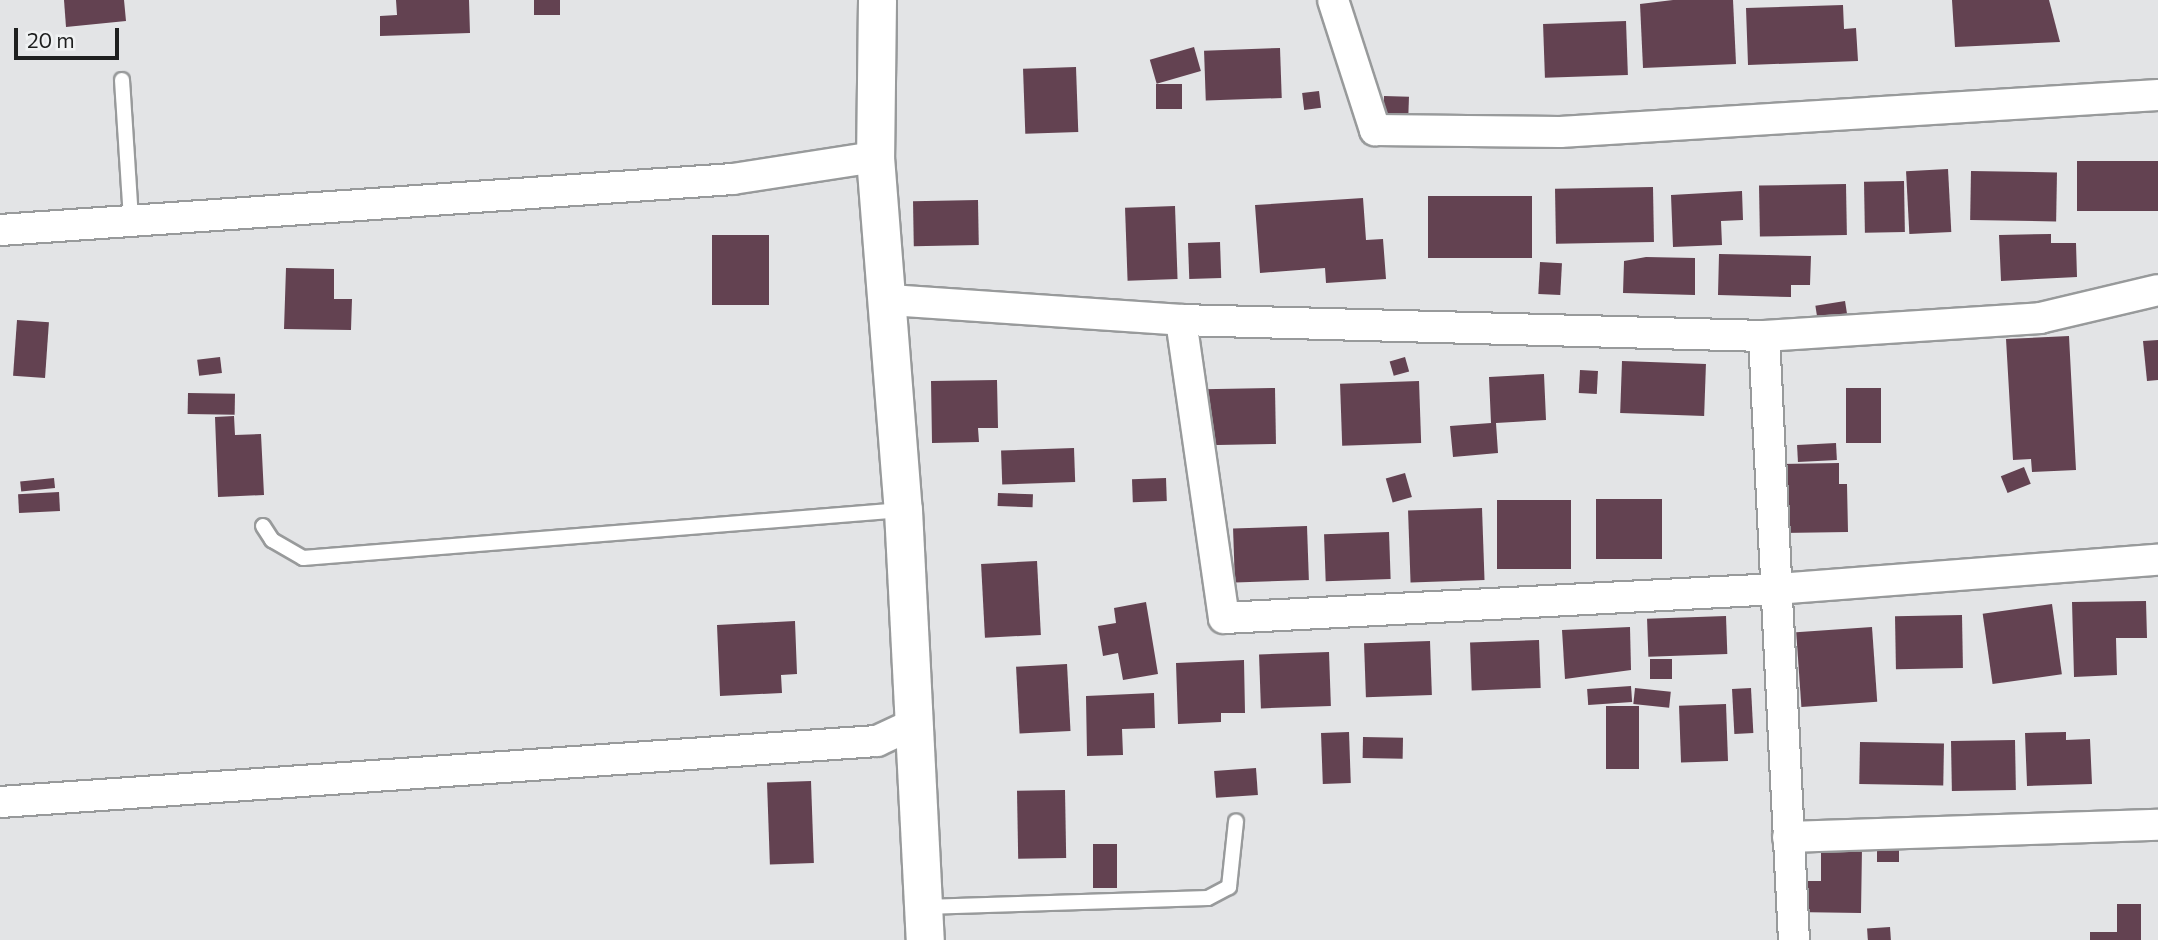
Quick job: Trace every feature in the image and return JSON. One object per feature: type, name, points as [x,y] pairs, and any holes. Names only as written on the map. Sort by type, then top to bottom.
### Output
[{"type":"street","points":[[877,0],[875,157],[890,300],[904,510],[924,923]]},
{"type":"street","points":[[1333,0],[1375,130],[1560,132],[2158,95]]},
{"type":"street","points":[[0,230],[733,179],[875,157]]},
{"type":"street","points":[[890,300],[1181,320],[1764,336],[2040,318],[2158,290]]},
{"type":"street","points":[[1181,320],[1224,618],[1777,589],[2158,560]]},
{"type":"street","points":[[1764,336],[1794,940]]},
{"type":"street","points":[[0,802],[877,741],[913,724]]},
{"type":"street","points":[[1788,837],[2158,825]]},
{"type":"lane","points":[[121,80],[131,220]]},
{"type":"lane","points":[[263,526],[272,540],[303,558],[904,510]]},
{"type":"lane","points":[[924,923],[1208,898],[1229,887],[1236,821]]},
{"type":"building","points":[[64,0],[124,0],[126,21],[66,27]]},
{"type":"building","points":[[396,0],[469,0],[470,33],[380,36],[380,16],[397,15]]},
{"type":"building","points":[[534,0],[560,0],[560,15],[534,15]]},
{"type":"building","points":[[1673,0],[1733,0],[1736,64],[1643,68],[1640,4]]},
{"type":"building","points":[[1952,0],[2049,0],[2060,42],[1955,47]]},
{"type":"building","points":[[1843,5],[1844,29],[1856,28],[1858,61],[1748,65],[1746,8]]},
{"type":"building","points":[[1626,21],[1628,75],[1545,78],[1543,24]]},
{"type":"building","points":[[1194,47],[1201,71],[1157,84],[1150,60]]},
{"type":"building","points":[[1280,48],[1282,98],[1206,101],[1204,51]]},
{"type":"building","points":[[1076,67],[1078,132],[1025,134],[1023,69]]},
{"type":"building","points":[[1156,84],[1182,84],[1182,109],[1156,109]]},
{"type":"building","points":[[1319,91],[1321,108],[1304,110],[1302,93]]},
{"type":"building","points":[[1384,96],[1409,97],[1408,119],[1383,118]]},
{"type":"building","points":[[2077,161],[2158,161],[2158,211],[2077,211]]},
{"type":"building","points":[[1948,169],[1951,232],[1909,234],[1906,171]]},
{"type":"building","points":[[1971,171],[2057,173],[2056,221],[1970,220]]},
{"type":"building","points":[[1904,181],[1905,232],[1865,233],[1864,182]]},
{"type":"building","points":[[1846,184],[1847,235],[1760,237],[1759,186]]},
{"type":"building","points":[[1653,187],[1654,242],[1556,244],[1555,189]]},
{"type":"building","points":[[1742,191],[1743,220],[1721,221],[1722,245],[1673,247],[1671,195]]},
{"type":"building","points":[[1428,196],[1532,196],[1532,258],[1428,258]]},
{"type":"building","points":[[1363,198],[1366,240],[1383,239],[1386,279],[1326,283],[1325,268],[1260,273],[1255,205]]},
{"type":"building","points":[[978,200],[979,245],[914,246],[913,201]]},
{"type":"building","points":[[1175,206],[1178,279],[1128,281],[1125,208]]},
{"type":"building","points":[[2051,234],[2051,243],[2076,243],[2077,277],[2001,281],[1999,235]]},
{"type":"building","points":[[712,235],[769,235],[769,305],[712,305]]},
{"type":"building","points":[[1220,242],[1221,278],[1189,279],[1188,243]]},
{"type":"building","points":[[1719,254],[1811,256],[1810,285],[1791,285],[1791,297],[1718,295]]},
{"type":"building","points":[[1646,257],[1695,258],[1695,295],[1623,293],[1624,261]]},
{"type":"building","points":[[1540,262],[1562,263],[1560,295],[1538,294]]},
{"type":"building","points":[[286,268],[334,269],[334,299],[352,299],[351,330],[284,329]]},
{"type":"building","points":[[1845,301],[1848,321],[1818,325],[1815,306]]},
{"type":"building","points":[[17,320],[49,322],[45,378],[13,376]]},
{"type":"building","points":[[2069,336],[2076,470],[2032,472],[2031,459],[2013,460],[2006,339]]},
{"type":"building","points":[[2158,340],[2158,380],[2147,381],[2143,341]]},
{"type":"building","points":[[220,357],[222,373],[199,376],[197,360]]},
{"type":"building","points":[[1405,357],[1409,371],[1394,376],[1390,361]]},
{"type":"building","points":[[1622,361],[1706,364],[1704,416],[1620,413]]},
{"type":"building","points":[[1580,370],[1598,371],[1597,394],[1579,393]]},
{"type":"building","points":[[1544,374],[1546,420],[1496,423],[1498,453],[1453,457],[1450,426],[1491,423],[1489,377]]},
{"type":"building","points":[[997,380],[998,428],[978,428],[979,442],[932,443],[931,381]]},
{"type":"building","points":[[1419,381],[1421,443],[1342,446],[1340,384]]},
{"type":"building","points":[[1275,388],[1276,444],[1204,445],[1203,389]]},
{"type":"building","points":[[1846,388],[1881,388],[1881,443],[1846,443]]},
{"type":"building","points":[[188,393],[235,394],[235,415],[188,414]]},
{"type":"building","points":[[234,416],[235,435],[261,434],[264,495],[218,497],[215,417]]},
{"type":"building","points":[[1836,443],[1837,460],[1798,462],[1797,445]]},
{"type":"building","points":[[1074,448],[1075,482],[1002,485],[1001,451]]},
{"type":"building","points":[[1839,463],[1839,484],[1847,484],[1848,532],[1782,533],[1781,464]]},
{"type":"building","points":[[2024,467],[2031,484],[2008,493],[2001,476]]},
{"type":"building","points":[[1405,473],[1412,497],[1393,503],[1386,479]]},
{"type":"building","points":[[54,478],[55,488],[21,491],[20,482]]},
{"type":"building","points":[[1166,478],[1167,501],[1133,502],[1132,479]]},
{"type":"building","points":[[59,492],[60,511],[19,513],[18,494]]},
{"type":"building","points":[[998,493],[1033,494],[1033,507],[998,506]]},
{"type":"building","points":[[1596,499],[1662,499],[1662,559],[1596,559]]},
{"type":"building","points":[[1497,500],[1571,500],[1571,569],[1497,569]]},
{"type":"building","points":[[1482,508],[1485,580],[1411,583],[1408,511]]},
{"type":"building","points":[[1307,526],[1309,580],[1235,583],[1233,529]]},
{"type":"building","points":[[1389,532],[1391,579],[1326,581],[1324,534]]},
{"type":"building","points":[[1037,561],[1041,635],[985,638],[981,564]]},
{"type":"building","points":[[2146,601],[2147,638],[2116,638],[2117,675],[2074,677],[2072,602]]},
{"type":"building","points":[[1146,602],[1158,674],[1123,680],[1118,653],[1103,656],[1098,626],[1116,623],[1114,608]]},
{"type":"building","points":[[2052,604],[2062,674],[1993,684],[1983,614]]},
{"type":"building","points":[[1962,615],[1963,668],[1896,669],[1895,616]]},
{"type":"building","points":[[1726,616],[1727,654],[1648,657],[1647,619]]},
{"type":"building","points":[[795,621],[797,674],[781,675],[782,693],[720,696],[717,625]]},
{"type":"building","points":[[1630,627],[1631,670],[1565,679],[1562,630]]},
{"type":"building","points":[[1872,627],[1877,702],[1801,707],[1796,632]]},
{"type":"building","points":[[1539,640],[1541,688],[1472,690],[1470,642]]},
{"type":"building","points":[[1430,641],[1432,695],[1366,697],[1364,643]]},
{"type":"building","points":[[1329,652],[1331,706],[1261,708],[1259,654]]},
{"type":"building","points":[[1650,659],[1672,659],[1672,679],[1650,679]]},
{"type":"building","points":[[1244,660],[1245,713],[1221,713],[1221,722],[1178,724],[1176,663]]},
{"type":"building","points":[[1067,664],[1071,731],[1020,734],[1016,667]]},
{"type":"building","points":[[1631,686],[1632,702],[1588,705],[1587,689]]},
{"type":"building","points":[[1635,688],[1671,692],[1669,708],[1633,704]]},
{"type":"building","points":[[1751,688],[1753,733],[1734,734],[1732,689]]},
{"type":"building","points":[[1154,693],[1155,728],[1122,729],[1123,755],[1087,756],[1086,696]]},
{"type":"building","points":[[1726,704],[1728,761],[1681,763],[1679,706]]},
{"type":"building","points":[[1606,706],[1639,706],[1639,769],[1606,769]]},
{"type":"building","points":[[1349,732],[1351,783],[1323,784],[1321,733]]},
{"type":"building","points":[[2066,732],[2066,740],[2090,739],[2092,784],[2027,786],[2025,733]]},
{"type":"building","points":[[1363,737],[1403,738],[1403,759],[1363,758]]},
{"type":"building","points":[[2015,740],[2016,790],[1952,791],[1951,741]]},
{"type":"building","points":[[1860,742],[1944,743],[1943,785],[1859,784]]},
{"type":"building","points":[[1256,768],[1258,795],[1216,798],[1214,771]]},
{"type":"building","points":[[811,781],[814,863],[770,864],[767,783]]},
{"type":"building","points":[[1065,790],[1066,858],[1018,859],[1017,791]]},
{"type":"building","points":[[1877,842],[1899,842],[1899,862],[1877,862]]},
{"type":"building","points":[[1093,844],[1117,844],[1117,888],[1093,888]]},
{"type":"building","points":[[1821,848],[1862,848],[1861,913],[1794,912],[1794,881],[1821,881]]},
{"type":"building","points":[[2117,904],[2141,904],[2141,940],[2117,940]]},
{"type":"building","points":[[1890,927],[1891,940],[1868,940],[1867,929]]},
{"type":"building","points":[[2090,932],[2117,932],[2117,940],[2090,940]]}]
